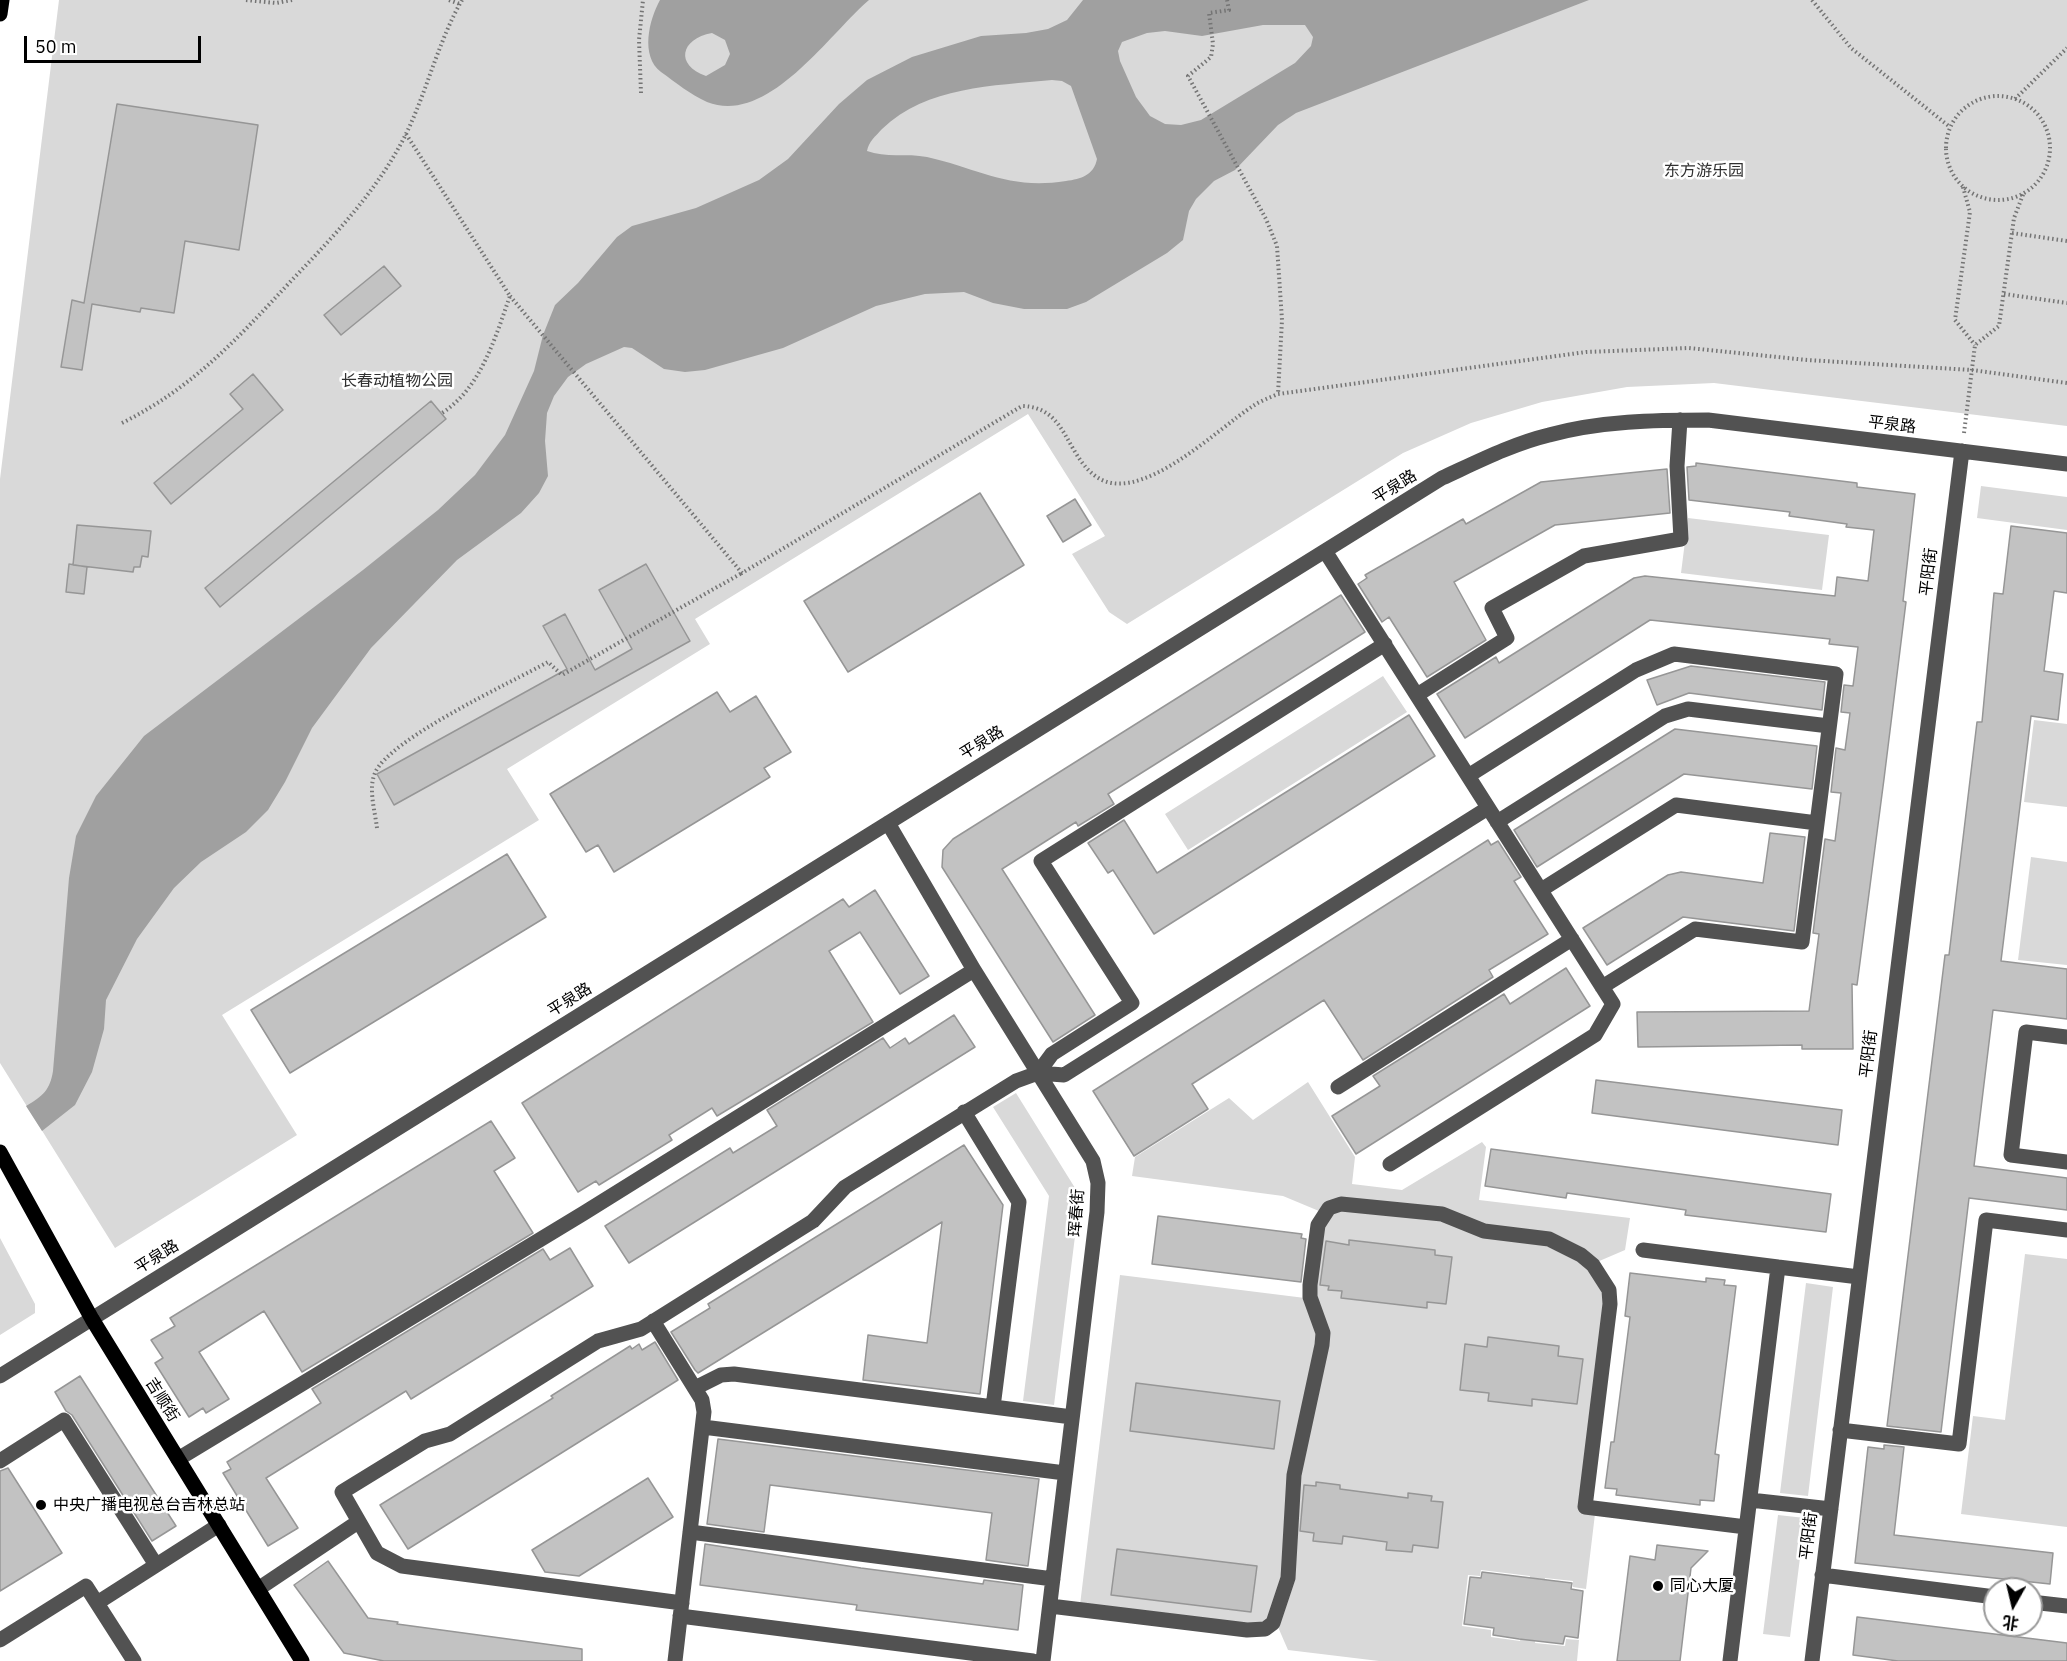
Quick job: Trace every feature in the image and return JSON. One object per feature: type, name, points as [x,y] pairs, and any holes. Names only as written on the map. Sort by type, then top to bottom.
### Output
[{"type":"main road","points":[[0,14],[2,0]]},
{"type":"main road","name":"吉顺街","points":[[0,1152],[92,1319],[303,1661]]},
{"type":"street","points":[[1417,695],[1507,638],[1492,608],[1584,556],[1681,539],[1677,466],[1680,420]]},
{"type":"street","name":"平泉路","points":[[0,1376],[1442,478],[1498,452],[1548,435],[1600,425],[1708,420],[2067,464]]},
{"type":"street","name":"平阳街","points":[[1812,1661],[1962,451]]},
{"type":"street","points":[[1325,551],[1613,1004],[1595,1035],[1390,1164]]},
{"type":"street","points":[[1038,1073],[1052,1054],[1131,1003],[1041,861],[1384,644]]},
{"type":"street","points":[[1468,776],[1636,670],[1674,654],[1836,674],[1802,942],[1695,929],[1602,987]]},
{"type":"street","points":[[1497,822],[1665,716],[1688,709],[1829,726]]},
{"type":"street","points":[[1541,890],[1676,805],[1817,823]]},
{"type":"street","points":[[1033,1661],[681,1610],[402,1566],[377,1553],[342,1492],[425,1441],[450,1434],[598,1341],[641,1329],[813,1221],[845,1187],[964,1112],[1016,1081],[1038,1073],[1064,1076],[1488,808]]},
{"type":"street","name":"珲春街","points":[[888,823],[974,970],[1093,1161],[1098,1183],[1097,1212],[1043,1661]]},
{"type":"street","points":[[1338,1087],[1572,939]]},
{"type":"street","points":[[178,1459],[584,1214],[974,970]]},
{"type":"street","points":[[2067,1037],[2026,1032],[2011,1155],[2067,1162]]},
{"type":"street","points":[[964,1112],[1019,1202],[993,1407]]},
{"type":"street","points":[[1050,1606],[1247,1630],[1265,1629],[1273,1623],[1288,1578],[1294,1474],[1322,1345],[1323,1333],[1310,1297],[1318,1225],[1329,1208],[1341,1204],[1442,1214],[1484,1231],[1549,1239],[1581,1255],[1603,1277],[1609,1290],[1610,1304],[1585,1507],[1746,1527]]},
{"type":"street","points":[[1840,1430],[1959,1444],[1986,1220],[2067,1230]]},
{"type":"street","points":[[1643,1250],[1859,1277]]},
{"type":"street","points":[[1730,1661],[1778,1267]]},
{"type":"street","points":[[653,1321],[702,1400],[703,1427],[675,1661]]},
{"type":"street","points":[[695,1388],[721,1375],[734,1374],[1072,1417]]},
{"type":"street","points":[[0,1461],[64,1420],[156,1565]]},
{"type":"street","points":[[703,1427],[1065,1473]]},
{"type":"street","points":[[1750,1500],[1831,1509]]},
{"type":"street","points":[[258,1589],[358,1522]]},
{"type":"street","points":[[97,1603],[219,1525]]},
{"type":"street","points":[[690,1532],[1053,1579]]},
{"type":"street","points":[[1822,1575],[1983,1595]]},
{"type":"street","points":[[0,1640],[86,1586],[134,1661]]},
{"type":"street","points":[[2043,1603],[2067,1606]]},
{"type":"path","points":[[246,0],[276,3],[292,0]]},
{"type":"path","points":[[122,423],[158,405],[181,389],[226,350],[336,234],[378,182],[405,134],[461,2],[449,0]]},
{"type":"path","points":[[641,93],[639,40],[643,0]]},
{"type":"path","points":[[1227,0],[1229,10],[1209,13],[1213,44],[1211,57],[1188,76],[1266,219],[1276,246],[1282,320],[1278,394]]},
{"type":"path","points":[[1812,0],[1851,48],[1950,127]]},
{"type":"path","points":[[2015,99],[2067,48]]},
{"type":"path","points":[[1963,186],[1988,199],[2007,199],[2025,192],[2034,184],[2047,163],[2049,138],[2037,114],[2015,99],[1988,97],[1975,101],[1963,109],[1950,127],[1946,147],[1948,162],[1963,186],[1970,212],[1955,320],[1975,345]]},
{"type":"path","points":[[405,134],[530,323],[742,573]]},
{"type":"path","points":[[1962,451],[1975,345],[1999,326],[2014,218],[2025,192]]},
{"type":"path","points":[[2012,233],[2067,241]]},
{"type":"path","points":[[2004,294],[2067,303]]},
{"type":"path","points":[[442,413],[456,405],[472,384],[492,348],[510,296]]},
{"type":"path","points":[[377,828],[372,786],[375,771],[401,743],[548,662],[562,675],[742,573],[1022,406],[1037,406],[1053,417],[1086,469],[1099,480],[1115,483],[1139,481],[1164,470],[1254,405],[1278,394],[1586,352],[1689,348],[1807,360],[1972,370],[2067,383]]},
{"type":"green space","name":"长春动植物公园","points":[[59,0],[2067,0],[2067,426],[1714,383],[1627,387],[1542,402],[1471,423],[1403,453],[1127,624],[1109,612],[1072,554],[1105,536],[1028,414],[695,619],[710,644],[507,769],[539,820],[222,1015],[297,1135],[115,1248],[0,1063],[0,479]]},
{"type":"green space","points":[[1981,486],[2067,497],[2067,530],[1977,518]]},
{"type":"green space","points":[[1688,518],[1829,535],[1822,590],[1681,573]]},
{"type":"green space","points":[[1383,676],[1407,712],[1188,850],[1165,814]]},
{"type":"green space","points":[[2034,720],[2067,724],[2067,807],[2024,802]]},
{"type":"green space","points":[[2031,857],[2067,862],[2067,965],[2018,960]]},
{"type":"green space","points":[[1308,1082],[1355,1157],[1352,1184],[1402,1190],[1482,1142],[1486,1147],[1479,1200],[1630,1218],[1625,1250],[1597,1262],[1485,1226],[1444,1209],[1319,1211],[1283,1196],[1132,1176],[1135,1157],[1229,1098],[1253,1120]]},
{"type":"green space","points":[[1016,1093],[1080,1196],[1054,1405],[1023,1401],[1049,1196],[993,1107]]},
{"type":"green space","points":[[1342,1209],[1441,1220],[1547,1244],[1578,1260],[1598,1280],[1605,1304],[1579,1511],[1595,1514],[1586,1589],[1573,1587],[1573,1581],[1545,1578],[1544,1583],[1529,1582],[1530,1576],[1481,1570],[1480,1576],[1468,1575],[1462,1626],[1491,1630],[1491,1637],[1520,1641],[1522,1633],[1536,1635],[1535,1643],[1565,1646],[1566,1639],[1579,1640],[1577,1661],[1379,1661],[1288,1650],[1278,1627],[1299,1476],[1328,1346],[1316,1296],[1323,1226],[1328,1217]]},
{"type":"green space","points":[[0,1238],[35,1304],[35,1313],[0,1335]]},
{"type":"green space","points":[[2025,1254],[2067,1259],[2067,1527],[1961,1514],[1973,1416],[2005,1420]]},
{"type":"green space","points":[[1120,1275],[1305,1298],[1318,1334],[1283,1577],[1269,1620],[1247,1626],[1080,1605]]},
{"type":"green space","points":[[1806,1283],[1833,1287],[1808,1496],[1780,1493]]},
{"type":"green space","points":[[1778,1515],[1805,1518],[1790,1637],[1763,1634]]},
{"type":"shaded area","points":[[660,0],[869,0],[796,73],[774,90],[752,101],[730,106],[701,99],[654,65],[650,57],[648,38]],"holes":[[[712,33],[725,40],[730,54],[725,65],[706,76],[689,65],[685,53],[693,41]]]},
{"type":"shaded area","points":[[1083,0],[1589,0],[1296,113],[1278,125],[1235,170],[1214,181],[1196,199],[1189,211],[1183,240],[1167,253],[1086,302],[1067,309],[1024,309],[993,303],[964,292],[925,294],[876,306],[783,348],[705,370],[685,372],[664,369],[632,348],[624,347],[586,364],[568,377],[554,396],[547,413],[545,441],[548,476],[539,493],[521,513],[457,560],[371,648],[312,728],[268,810],[246,832],[201,862],[174,888],[137,939],[106,1000],[104,1029],[92,1072],[75,1105],[42,1131],[26,1106],[45,1092],[53,1071],[69,878],[76,836],[96,796],[144,736],[363,570],[438,510],[475,475],[505,435],[534,371],[543,335],[555,305],[578,283],[617,237],[632,226],[696,208],[759,180],[788,159],[839,104],[867,80],[912,57],[981,36],[1048,29],[1067,20]],"holes":[[[1263,25],[1305,25],[1313,37],[1311,46],[1295,63],[1201,120],[1181,125],[1165,124],[1150,116],[1136,97],[1120,61],[1118,51],[1122,42],[1147,33],[1165,31],[1202,36]],[[1062,81],[1071,86],[1097,159],[1093,169],[1082,177],[1046,183],[1027,183],[995,177],[927,157],[867,151],[882,129],[919,104],[940,96],[984,87]]]},
{"type":"building","points":[[117,104],[258,125],[239,250],[185,241],[174,313],[141,308],[140,312],[92,304],[82,370],[61,367],[72,300],[84,303]]},
{"type":"building","points":[[384,266],[401,286],[341,335],[324,315]]},
{"type":"building","points":[[253,374],[283,410],[171,504],[154,483],[243,409],[230,394]]},
{"type":"building","points":[[431,401],[446,419],[220,607],[205,588]]},
{"type":"building","points":[[1696,463],[1857,483],[1857,487],[1915,494],[1903,601],[1906,602],[1884,779],[1857,985],[1852,984],[1853,1049],[1802,1049],[1802,1045],[1638,1047],[1637,1012],[1809,1011],[1819,934],[1813,933],[1825,839],[1835,841],[1841,793],[1831,792],[1836,748],[1845,750],[1850,713],[1841,712],[1844,685],[1853,686],[1858,647],[1829,644],[1830,639],[1650,620],[1465,738],[1437,694],[1496,657],[1499,663],[1634,578],[1645,576],[1835,596],[1837,577],[1868,581],[1874,530],[1789,516],[1790,512],[1689,500],[1687,467],[1696,466]]},
{"type":"building","points":[[1667,469],[1670,513],[1555,525],[1454,582],[1486,640],[1427,677],[1389,617],[1382,622],[1358,584],[1367,578],[1365,575],[1463,519],[1466,524],[1541,482]]},
{"type":"building","points":[[980,493],[1024,565],[848,672],[804,601]]},
{"type":"building","points":[[1075,499],[1091,525],[1063,542],[1047,516]]},
{"type":"building","points":[[77,525],[151,531],[148,557],[142,556],[140,567],[134,567],[133,572],[73,565]]},
{"type":"building","points":[[2011,526],[2067,533],[2067,593],[2054,591],[2044,671],[2063,674],[2058,720],[2031,716],[2001,961],[2067,969],[2067,1019],[1993,1010],[1974,1166],[2067,1178],[2067,1210],[1969,1198],[1941,1432],[1887,1426],[1945,955],[1949,955],[1977,722],[1982,722],[1994,593],[2003,594]]},
{"type":"building","points":[[69,564],[87,567],[84,594],[66,592]]},
{"type":"building","points":[[646,564],[690,641],[394,805],[377,774],[567,669],[543,626],[565,614],[595,670],[632,649],[599,590]]},
{"type":"building","points":[[1341,595],[1365,632],[1108,794],[1114,804],[1078,826],[1076,822],[1002,869],[1095,1015],[1053,1042],[942,867],[943,850],[953,839]]},
{"type":"building","points":[[1691,666],[1825,682],[1822,710],[1689,693],[1657,705],[1647,680]]},
{"type":"building","points":[[717,692],[730,712],[756,696],[791,752],[764,768],[770,777],[614,872],[598,845],[586,852],[550,794]]},
{"type":"building","points":[[1409,715],[1435,756],[1154,934],[1113,870],[1108,873],[1088,843],[1124,820],[1157,873]]},
{"type":"building","points":[[1675,729],[1817,746],[1812,789],[1684,774],[1537,867],[1514,830]]},
{"type":"building","points":[[1770,833],[1805,837],[1794,931],[1683,917],[1607,965],[1583,928],[1668,875],[1681,872],[1763,883]]},
{"type":"building","points":[[1488,840],[1491,845],[1498,841],[1521,877],[1514,881],[1548,934],[1489,970],[1493,977],[1363,1060],[1324,1000],[1192,1084],[1208,1109],[1134,1156],[1093,1091]]},
{"type":"building","points":[[507,854],[546,917],[290,1073],[251,1010]]},
{"type":"building","points":[[875,890],[929,976],[900,994],[860,932],[829,951],[873,1022],[717,1116],[712,1108],[669,1135],[672,1140],[599,1185],[596,1181],[578,1192],[522,1103],[843,899],[849,907]]},
{"type":"building","points":[[1566,968],[1590,1006],[1356,1154],[1332,1116],[1380,1086],[1373,1076],[1504,994],[1510,1004]]},
{"type":"building","points":[[954,1015],[975,1047],[629,1263],[605,1226],[730,1148],[733,1153],[777,1126],[767,1110],[883,1038],[890,1048],[905,1038],[909,1044]]},
{"type":"building","points":[[1596,1080],[1842,1110],[1838,1145],[1592,1113]]},
{"type":"building","points":[[491,1121],[515,1158],[494,1171],[533,1233],[302,1372],[264,1311],[199,1352],[229,1399],[206,1413],[203,1408],[189,1417],[155,1363],[163,1358],[151,1340],[175,1326],[170,1318]]},
{"type":"building","points":[[964,1145],[1003,1205],[980,1394],[863,1380],[868,1335],[927,1343],[942,1222],[698,1373],[695,1370],[671,1332],[710,1308],[708,1304]]},
{"type":"building","points":[[1491,1149],[1831,1194],[1826,1232],[1685,1215],[1686,1210],[1567,1193],[1566,1198],[1485,1186]]},
{"type":"building","points":[[1158,1216],[1302,1234],[1301,1238],[1306,1239],[1301,1282],[1152,1264]]},
{"type":"building","points":[[1349,1240],[1435,1250],[1435,1255],[1452,1257],[1446,1304],[1427,1302],[1427,1308],[1341,1298],[1342,1291],[1328,1290],[1329,1286],[1320,1285],[1326,1241],[1349,1245]]},
{"type":"building","points":[[570,1248],[593,1286],[411,1399],[406,1391],[266,1478],[298,1528],[268,1546],[223,1473],[231,1469],[227,1462],[321,1403],[312,1389],[543,1249],[550,1260]]},
{"type":"building","points":[[1630,1273],[1706,1282],[1706,1278],[1725,1280],[1724,1285],[1736,1286],[1715,1454],[1719,1455],[1714,1501],[1700,1500],[1700,1505],[1616,1495],[1617,1489],[1605,1488],[1611,1442],[1614,1442],[1630,1317],[1625,1316]]},
{"type":"building","points":[[1488,1337],[1559,1346],[1558,1356],[1583,1359],[1577,1404],[1532,1399],[1532,1406],[1488,1401],[1489,1393],[1460,1390],[1465,1344],[1487,1347]]},
{"type":"building","points":[[655,1342],[678,1380],[408,1549],[380,1505],[553,1398],[551,1396],[630,1346],[632,1349],[639,1344],[642,1350]]},
{"type":"building","points":[[80,1376],[176,1526],[152,1541],[55,1392]]},
{"type":"building","points":[[1136,1383],[1280,1401],[1274,1449],[1130,1431]]},
{"type":"building","points":[[718,1439],[1039,1479],[1028,1566],[986,1560],[992,1513],[770,1485],[764,1532],[707,1524]]},
{"type":"building","points":[[1884,1445],[1904,1447],[1894,1535],[2053,1553],[2050,1584],[2043,1583],[2043,1577],[1985,1577],[1855,1563],[1868,1447],[1884,1449]]},
{"type":"building","points":[[8,1468],[62,1553],[0,1591],[0,1471]]},
{"type":"building","points":[[648,1478],[673,1517],[579,1576],[545,1572],[532,1550]]},
{"type":"building","points":[[1316,1482],[1340,1485],[1340,1489],[1408,1498],[1408,1493],[1432,1496],[1431,1501],[1443,1502],[1438,1548],[1413,1545],[1412,1552],[1386,1550],[1387,1542],[1343,1536],[1342,1544],[1313,1541],[1314,1533],[1300,1531],[1304,1485],[1316,1486]]},
{"type":"building","points":[[705,1544],[983,1584],[984,1580],[1023,1585],[1018,1630],[856,1610],[857,1605],[700,1585]]},
{"type":"building","name":"同心大厦","points":[[1657,1545],[1708,1551],[1691,1568],[1680,1661],[1617,1661],[1630,1556],[1655,1560]]},
{"type":"building","points":[[1117,1549],[1257,1566],[1251,1612],[1111,1595]]},
{"type":"building","points":[[328,1561],[368,1618],[582,1649],[582,1661],[384,1661],[344,1653],[294,1585]]},
{"type":"building","points":[[1482,1572],[1572,1583],[1571,1589],[1583,1591],[1578,1638],[1565,1636],[1563,1644],[1519,1639],[1493,1635],[1494,1628],[1464,1624],[1470,1577],[1481,1578]]},
{"type":"building","points":[[1857,1617],[1983,1633],[1983,1637],[2019,1637],[2067,1643],[2067,1661],[1898,1661],[1853,1655]]},
{"type":"place","name":"中央广播电视总台吉林总站","points":[[41,1505]]},
{"type":"place","name":"同心大厦","points":[[1658,1586]]},
{"type":"park label","name":"东方游乐园","points":[[1704,171]]}]
